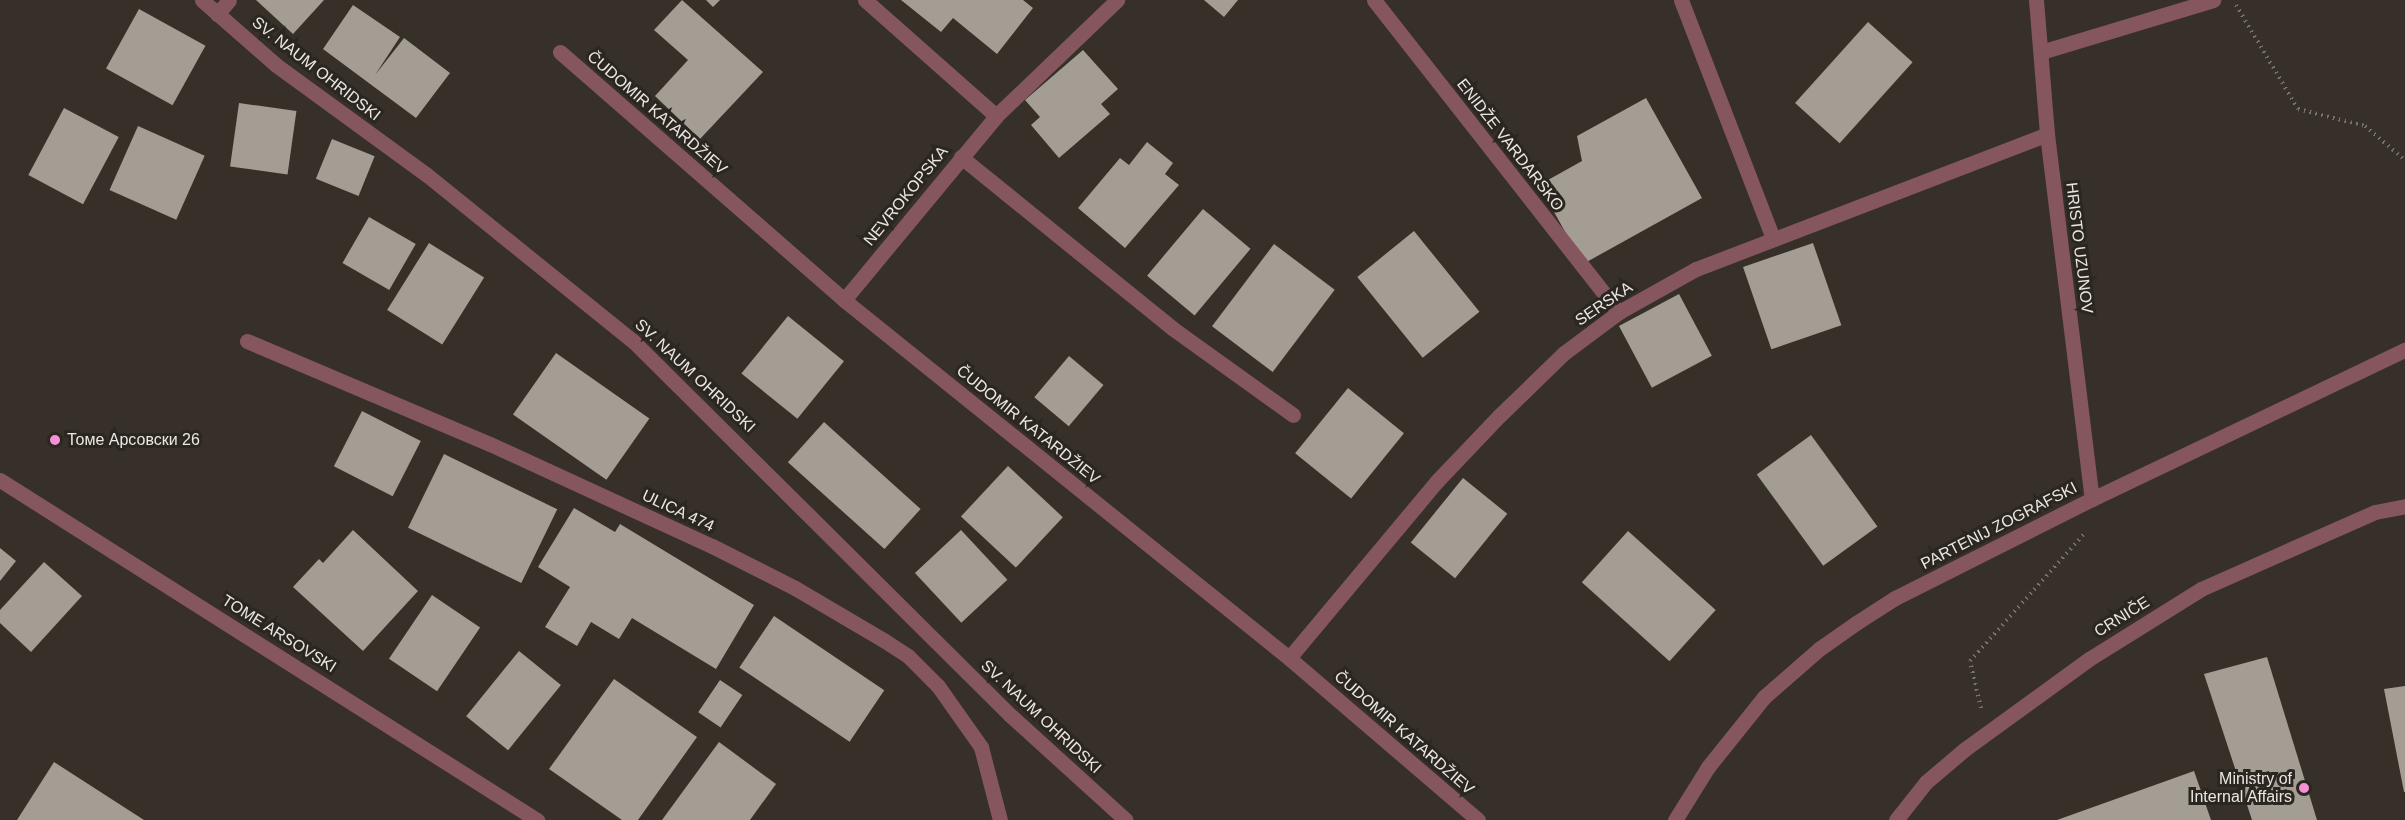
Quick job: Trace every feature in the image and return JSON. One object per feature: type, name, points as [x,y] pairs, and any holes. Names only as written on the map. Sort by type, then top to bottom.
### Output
[{"type":"street","name":"SV. NAUM OHRIDSKI","points":[[202,0],[276,65],[427,175],[633,341],[1010,715],[1126,820]]},
{"type":"street","points":[[217,15],[229,0]]},
{"type":"street","points":[[865,0],[996,117]]},
{"type":"street","name":"NEVROKOPSKA","points":[[844,300],[996,117],[1117,0]]},
{"type":"street","name":"ENIDŽE VARDARSKO","points":[[1374,0],[1619,312]]},
{"type":"street","points":[[1681,0],[1773,238]]},
{"type":"street","name":"HRISTO UZUNOV","points":[[2036,0],[2047,134],[2092,500]]},
{"type":"street","points":[[2041,52],[2212,0]]},
{"type":"street","name":"ČUDOMIR KATARDŽIEV","points":[[560,52],[844,300],[1289,658],[1478,820]]},
{"type":"street","name":"SERSKA","points":[[1289,658],[1429,490],[1499,416],[1564,353],[1619,312],[1696,269],[2047,134]]},
{"type":"street","points":[[961,157],[1172,328],[1293,415]]},
{"type":"street","name":"ULICA 474","points":[[247,341],[490,444],[712,546],[795,588],[885,641],[908,656],[938,686],[976,738],[1000,820]]},
{"type":"street","name":"PARTENIJ ZOGRAFSKI","points":[[1675,820],[1740,725],[1764,697],[1819,649],[1895,598],[2092,500],[2405,350]]},
{"type":"street","name":"TOME ARSOVSKI","points":[[0,480],[537,820]]},
{"type":"street","name":"CRNIČE","points":[[1896,820],[1926,782],[1987,733],[2089,659],[2201,589],[2355,520],[2405,506]]},
{"type":"path","points":[[2233,0],[2298,109],[2365,126],[2405,160]]},
{"type":"path","points":[[1987,733],[1970,661],[2099,517],[2092,500]]},
{"type":"building","points":[[256,0],[324,0],[293,34]]},
{"type":"building","points":[[682,0],[763,72],[700,139],[655,96],[688,60],[654,30]]},
{"type":"building","points":[[706,0],[720,0],[713,7]]},
{"type":"building","points":[[901,0],[1023,0],[1033,8],[997,54],[953,18],[941,32]]},
{"type":"building","points":[[1204,0],[1238,0],[1224,17]]},
{"type":"building","points":[[353,5],[400,37],[375,75],[404,38],[450,73],[416,118],[323,49]]},
{"type":"building","points":[[139,9],[205,46],[173,105],[106,68]]},
{"type":"building","points":[[1868,22],[1913,62],[1840,143],[1795,103]]},
{"type":"building","points":[[1083,50],[1118,89],[1101,104],[1110,114],[1059,158],[1031,125],[1040,117],[1025,100]]},
{"type":"building","points":[[1646,98],[1702,198],[1583,264],[1539,185],[1582,161],[1577,136]]},
{"type":"building","points":[[239,103],[296,111],[288,174],[230,166]]},
{"type":"building","points":[[64,108],[119,137],[83,204],[28,175]]},
{"type":"building","points":[[138,126],[205,156],[176,220],[110,190]]},
{"type":"building","points":[[332,139],[375,156],[359,196],[316,179]]},
{"type":"building","points":[[1147,142],[1173,163],[1165,174],[1179,185],[1125,248],[1078,208],[1120,158],[1129,165]]},
{"type":"building","points":[[1203,209],[1250,249],[1195,315],[1147,276]]},
{"type":"building","points":[[369,217],[416,244],[389,290],[342,263]]},
{"type":"building","points":[[1414,231],[1479,312],[1423,358],[1357,277]]},
{"type":"building","points":[[429,243],[484,277],[442,344],[387,310]]},
{"type":"building","points":[[1813,243],[1841,325],[1771,349],[1743,267]]},
{"type":"building","points":[[1274,244],[1335,290],[1273,372],[1212,326]]},
{"type":"building","points":[[1679,294],[1712,356],[1652,388],[1619,326]]},
{"type":"building","points":[[788,316],[844,361],[797,419],[741,374]]},
{"type":"building","points":[[556,353],[649,418],[606,480],[513,414]]},
{"type":"building","points":[[1069,356],[1103,385],[1069,426],[1034,397]]},
{"type":"building","points":[[1348,388],[1404,433],[1351,499],[1295,453]]},
{"type":"building","points":[[362,411],[421,441],[393,496],[334,466]]},
{"type":"building","points":[[824,422],[921,509],[884,549],[788,462]]},
{"type":"building","points":[[1811,435],[1877,526],[1823,566],[1757,474]]},
{"type":"building","points":[[444,454],[557,509],[521,583],[408,528]]},
{"type":"building","points":[[1008,466],[1063,517],[1016,568],[961,516]]},
{"type":"building","points":[[1463,478],[1507,514],[1455,578],[1411,543]]},
{"type":"building","points":[[574,508],[615,532],[620,524],[754,605],[716,669],[632,618],[619,639],[591,622],[577,646],[545,627],[570,587],[538,567]]},
{"type":"building","points":[[353,530],[418,591],[363,651],[293,587],[319,559],[323,563]]},
{"type":"building","points":[[961,530],[1007,580],[961,623],[915,573]]},
{"type":"building","points":[[1628,531],[1716,610],[1670,661],[1582,582]]},
{"type":"building","points":[[0,548],[16,561],[0,581]]},
{"type":"building","points":[[44,562],[82,596],[31,652],[0,623],[0,610]]},
{"type":"building","points":[[432,595],[480,627],[437,691],[389,659]]},
{"type":"building","points":[[774,616],[884,690],[850,742],[739,667]]},
{"type":"building","points":[[519,651],[561,685],[508,750],[466,716]]},
{"type":"building","points":[[2267,657],[2317,820],[2252,820],[2204,674]]},
{"type":"building","points":[[614,679],[697,737],[638,820],[622,820],[549,769]]},
{"type":"building","points":[[720,680],[742,695],[721,727],[698,712]]},
{"type":"building","points":[[2405,686],[2405,792],[2404,792],[2384,689]]},
{"type":"building","points":[[719,742],[776,784],[750,820],[662,820]]},
{"type":"building","points":[[54,762],[144,820],[17,820]]},
{"type":"building","points":[[2194,771],[2211,820],[2057,820]]},
{"type":"place","name":"Томе Арсовски 26","points":[[55,440]]},
{"type":"place","name":"Ministry of Internal Affairs","points":[[2304,788]]}]
